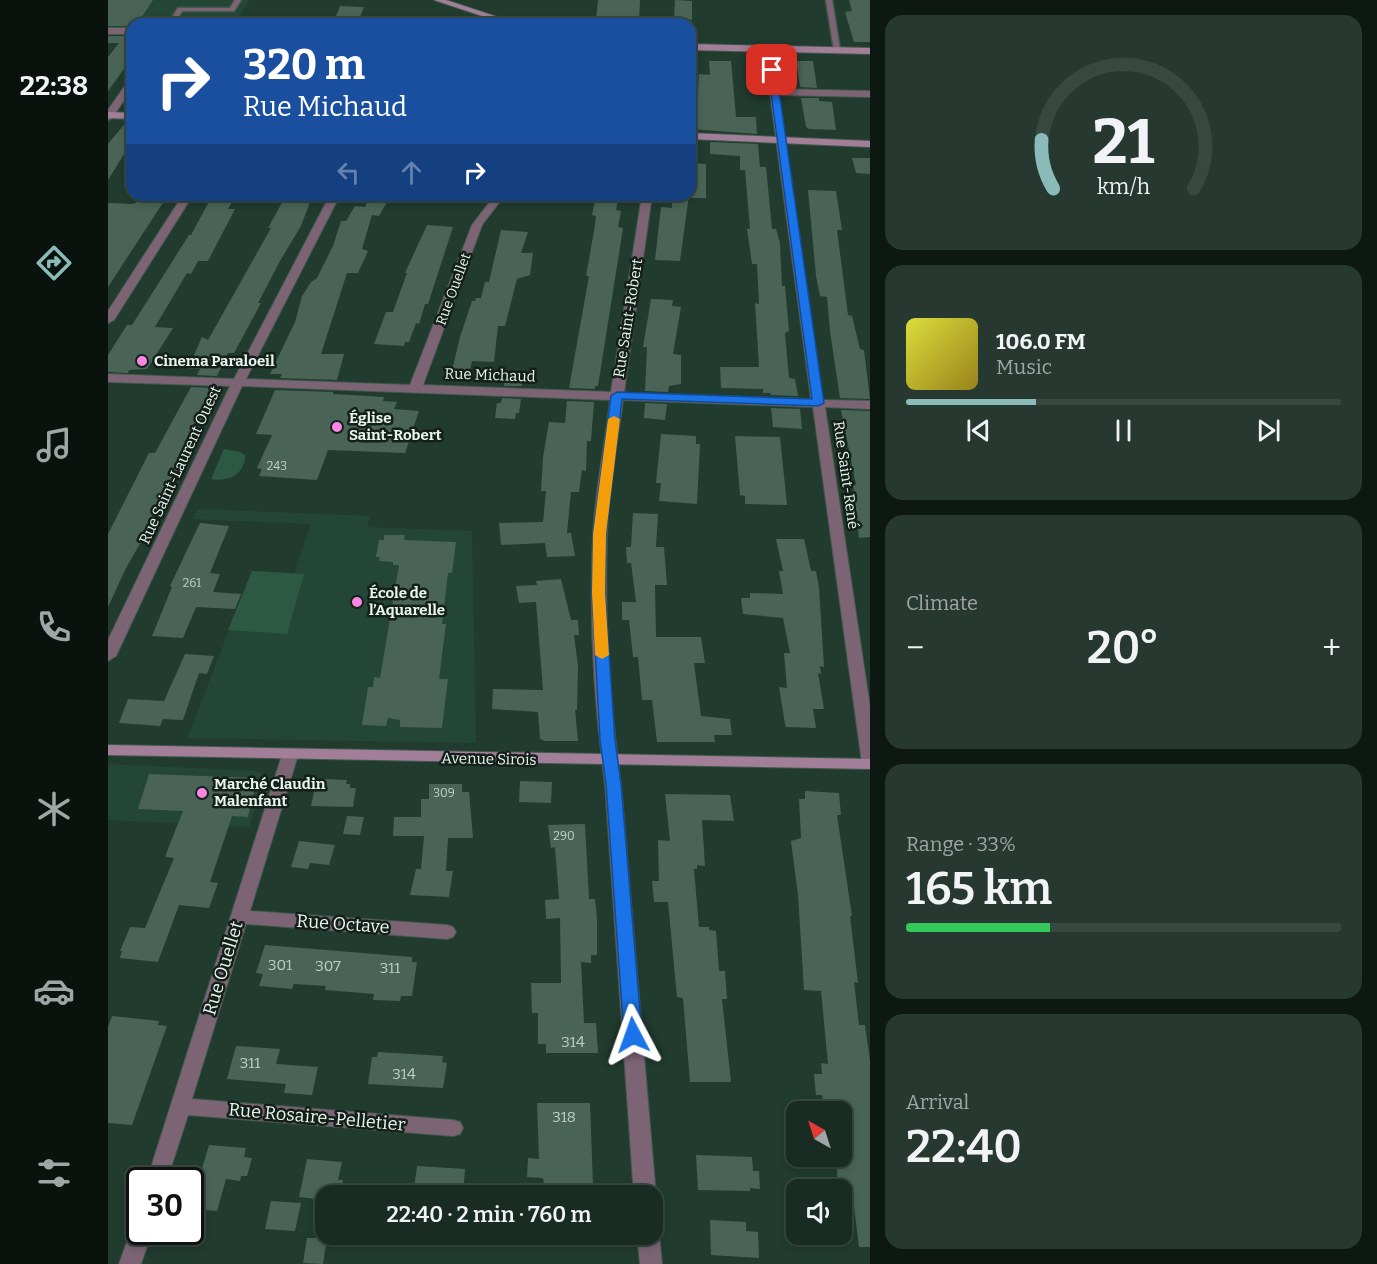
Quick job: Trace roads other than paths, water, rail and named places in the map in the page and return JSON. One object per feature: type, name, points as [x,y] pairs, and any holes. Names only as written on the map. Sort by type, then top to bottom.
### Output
[{"type":"street","points":[[438,0],[496,18]]},
{"type":"street","points":[[108,31],[126,31]]},
{"type":"street","points":[[696,47],[870,51]]},
{"type":"street","name":"Rue Saint-René","points":[[768,49],[870,763]]},
{"type":"street","points":[[109,116],[126,91]]},
{"type":"street","points":[[775,92],[870,94]]},
{"type":"street","points":[[109,116],[126,116]]},
{"type":"street","points":[[696,136],[870,144]]},
{"type":"street","points":[[108,320],[185,201]]},
{"type":"street","name":"Rue Saint-Laurent Ouest","points":[[108,656],[238,382],[332,201]]},
{"type":"street","name":"Rue Ouellet","points":[[415,389],[477,225],[495,201]]},
{"type":"street","name":"Rue Saint-Robert","points":[[644,1185],[599,593],[600,534],[617,396],[646,201]]},
{"type":"street","name":"Rue Michaud","points":[[108,378],[870,405]]},
{"type":"street","name":"Avenue Sirois","points":[[108,750],[610,761],[870,763]]},
{"type":"street","name":"Rue Ouellet","points":[[162,1167],[290,755]]},
{"type":"street","name":"Rue Octave","points":[[238,917],[447,932]]},
{"type":"street","name":"Rue Rosaire-Pelletier","points":[[182,1106],[453,1128]]},
{"type":"street","points":[[130,1264],[137,1245]]},
{"type":"street","points":[[649,1245],[651,1264]]},
{"type":"lane","points":[[175,18],[180,9],[232,10],[237,0]]},
{"type":"lane","points":[[829,0],[837,50]]},
{"type":"place","name":"Cinema Paraloeil","points":[[142,361]]},
{"type":"place","name":"Église Saint-Robert","points":[[337,427]]},
{"type":"place","name":"École de l’Aquarelle","points":[[357,602]]},
{"type":"place","name":"Marché Claudin Malenfant","points":[[202,793]]}]
